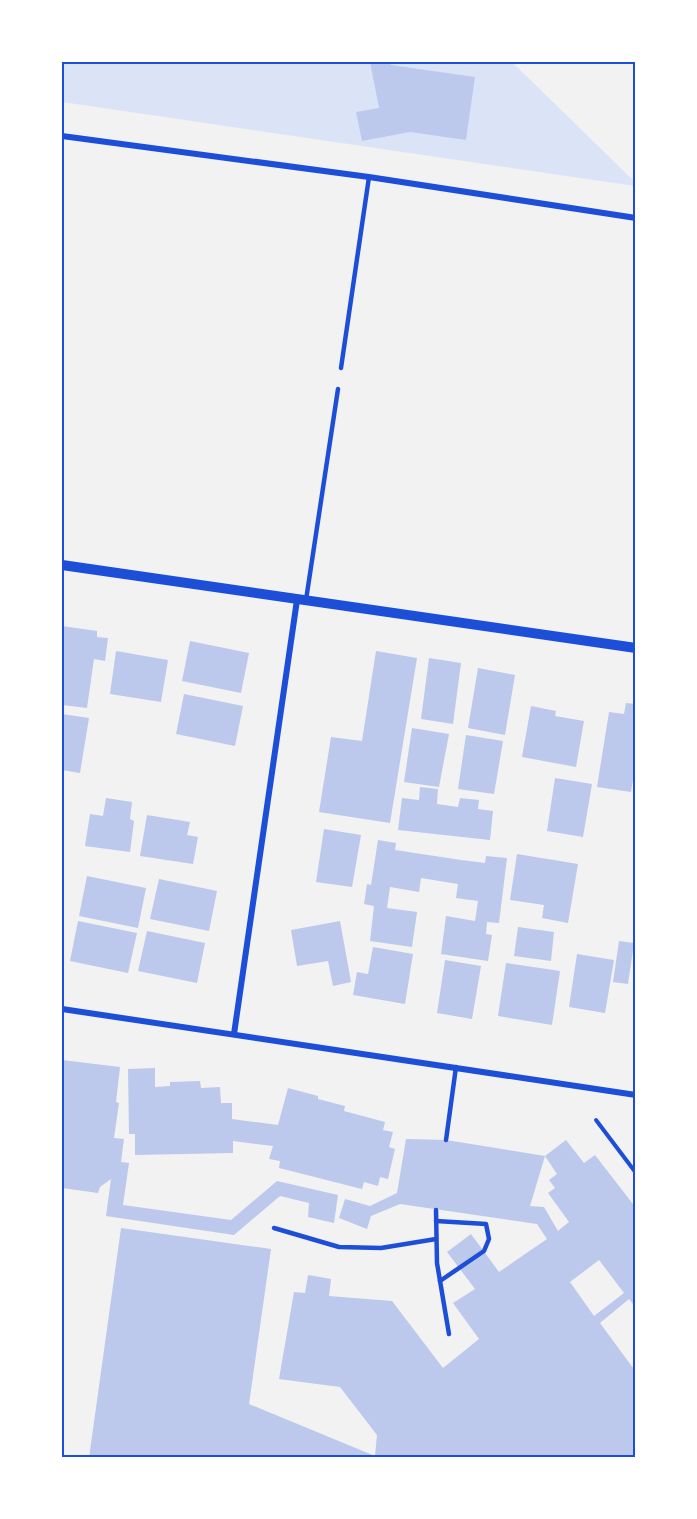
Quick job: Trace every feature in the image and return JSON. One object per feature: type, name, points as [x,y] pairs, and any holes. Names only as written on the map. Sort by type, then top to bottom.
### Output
[{"type":"street","points":[[62,136],[369,177],[636,218]]},
{"type":"street","points":[[62,565],[636,648]]},
{"type":"street","points":[[234,1034],[302,600]]},
{"type":"street","points":[[62,1009],[636,1095]]},
{"type":"lane","points":[[340,368],[369,177]]},
{"type":"lane","points":[[302,600],[338,389]]},
{"type":"lane","points":[[446,1140],[456,1067]]},
{"type":"lane","points":[[436,1210],[440,1281],[449,1334]]},
{"type":"lane","points":[[436,1221],[486,1224],[489,1239],[484,1251],[440,1281]]},
{"type":"lane","points":[[274,1228],[339,1247],[381,1248],[436,1239]]},
{"type":"path","points":[[596,1120],[636,1173]]},
{"type":"shaded area","points":[[62,62],[512,62],[635,182],[635,186],[62,102]]},
{"type":"building","points":[[370,62],[390,62],[391,65],[475,77],[466,140],[410,132],[362,141],[356,112],[379,108]]},
{"type":"building","points":[[62,626],[97,631],[97,637],[108,638],[105,661],[94,659],[87,708],[62,705]]},
{"type":"building","points":[[190,641],[249,653],[241,693],[182,681]]},
{"type":"building","points":[[116,651],[168,660],[161,702],[110,694]]},
{"type":"building","points":[[376,651],[417,658],[390,823],[319,812],[331,737],[362,741]]},
{"type":"building","points":[[429,658],[461,663],[453,724],[421,719]]},
{"type":"building","points":[[478,668],[515,675],[505,735],[468,728]]},
{"type":"building","points":[[184,694],[243,706],[235,746],[176,734]]},
{"type":"building","points":[[626,703],[636,704],[636,761],[631,792],[597,787],[609,712],[624,714]]},
{"type":"building","points":[[531,706],[556,711],[555,716],[584,721],[576,767],[522,757]]},
{"type":"building","points":[[62,714],[89,718],[80,773],[62,770]]},
{"type":"building","points":[[412,728],[449,734],[439,787],[404,782]]},
{"type":"building","points":[[466,735],[503,741],[494,794],[458,789]]},
{"type":"building","points":[[555,778],[592,784],[583,837],[547,831]]},
{"type":"building","points":[[420,787],[438,789],[437,804],[458,807],[460,798],[479,800],[478,809],[493,811],[490,840],[398,830],[402,798],[419,800]]},
{"type":"building","points":[[106,798],[132,802],[130,819],[134,821],[130,852],[85,846],[90,814],[103,816]]},
{"type":"building","points":[[147,815],[190,822],[187,835],[198,837],[193,864],[140,856]]},
{"type":"building","points":[[324,829],[361,835],[352,887],[316,882]]},
{"type":"building","points":[[378,840],[396,843],[395,850],[461,860],[485,863],[486,856],[507,858],[499,923],[487,922],[486,934],[492,935],[488,961],[441,954],[446,916],[475,921],[478,901],[456,898],[458,884],[421,878],[419,892],[390,887],[387,908],[417,912],[412,947],[370,941],[374,906],[364,904],[367,884],[371,885]]},
{"type":"building","points":[[517,854],[578,864],[568,923],[542,918],[544,905],[510,900]]},
{"type":"building","points":[[87,876],[146,888],[138,928],[79,916]]},
{"type":"building","points":[[159,879],[217,891],[209,931],[150,919]]},
{"type":"building","points":[[78,921],[137,933],[128,973],[70,961]]},
{"type":"building","points":[[340,921],[351,982],[333,986],[328,961],[297,966],[291,930]]},
{"type":"building","points":[[518,927],[554,932],[551,961],[514,956]]},
{"type":"building","points":[[147,931],[205,943],[197,983],[138,971]]},
{"type":"building","points":[[619,941],[634,943],[628,984],[613,982]]},
{"type":"building","points":[[373,947],[413,954],[405,1004],[353,995],[357,972],[368,974]]},
{"type":"building","points":[[577,954],[614,960],[605,1013],[569,1007]]},
{"type":"building","points":[[445,960],[481,966],[472,1019],[437,1013]]},
{"type":"building","points":[[506,963],[560,971],[552,1025],[498,1016]]},
{"type":"building","points":[[62,1060],[120,1067],[116,1102],[119,1103],[114,1138],[124,1139],[121,1162],[129,1163],[123,1205],[231,1220],[277,1181],[338,1195],[334,1223],[308,1217],[309,1203],[280,1196],[234,1235],[106,1216],[111,1179],[100,1187],[98,1193],[62,1188]]},
{"type":"building","points":[[155,1068],[155,1087],[170,1086],[170,1082],[200,1081],[201,1088],[220,1087],[221,1103],[232,1103],[232,1119],[278,1125],[288,1088],[345,1106],[344,1111],[385,1122],[383,1130],[393,1132],[389,1147],[395,1149],[388,1179],[380,1177],[378,1186],[364,1182],[362,1189],[279,1168],[280,1161],[269,1159],[273,1146],[233,1141],[233,1153],[135,1155],[135,1134],[129,1134],[128,1069]]},
{"type":"building","points":[[406,1139],[446,1140],[545,1156],[566,1140],[584,1163],[595,1155],[636,1208],[636,1308],[629,1299],[600,1323],[636,1372],[636,1458],[89,1458],[121,1228],[271,1249],[249,1404],[375,1456],[377,1435],[340,1387],[279,1379],[294,1292],[305,1293],[308,1275],[331,1279],[329,1296],[392,1301],[443,1368],[479,1339],[453,1303],[475,1289],[447,1252],[471,1234],[499,1272],[547,1239],[537,1224],[400,1204],[371,1216],[367,1229],[339,1218],[345,1199],[370,1206],[397,1193]],"holes":[[[545,1156],[557,1174],[549,1180],[555,1188],[548,1193],[569,1222],[558,1231],[544,1207],[530,1206]],[[599,1260],[624,1293],[594,1316],[570,1282]]]}]
